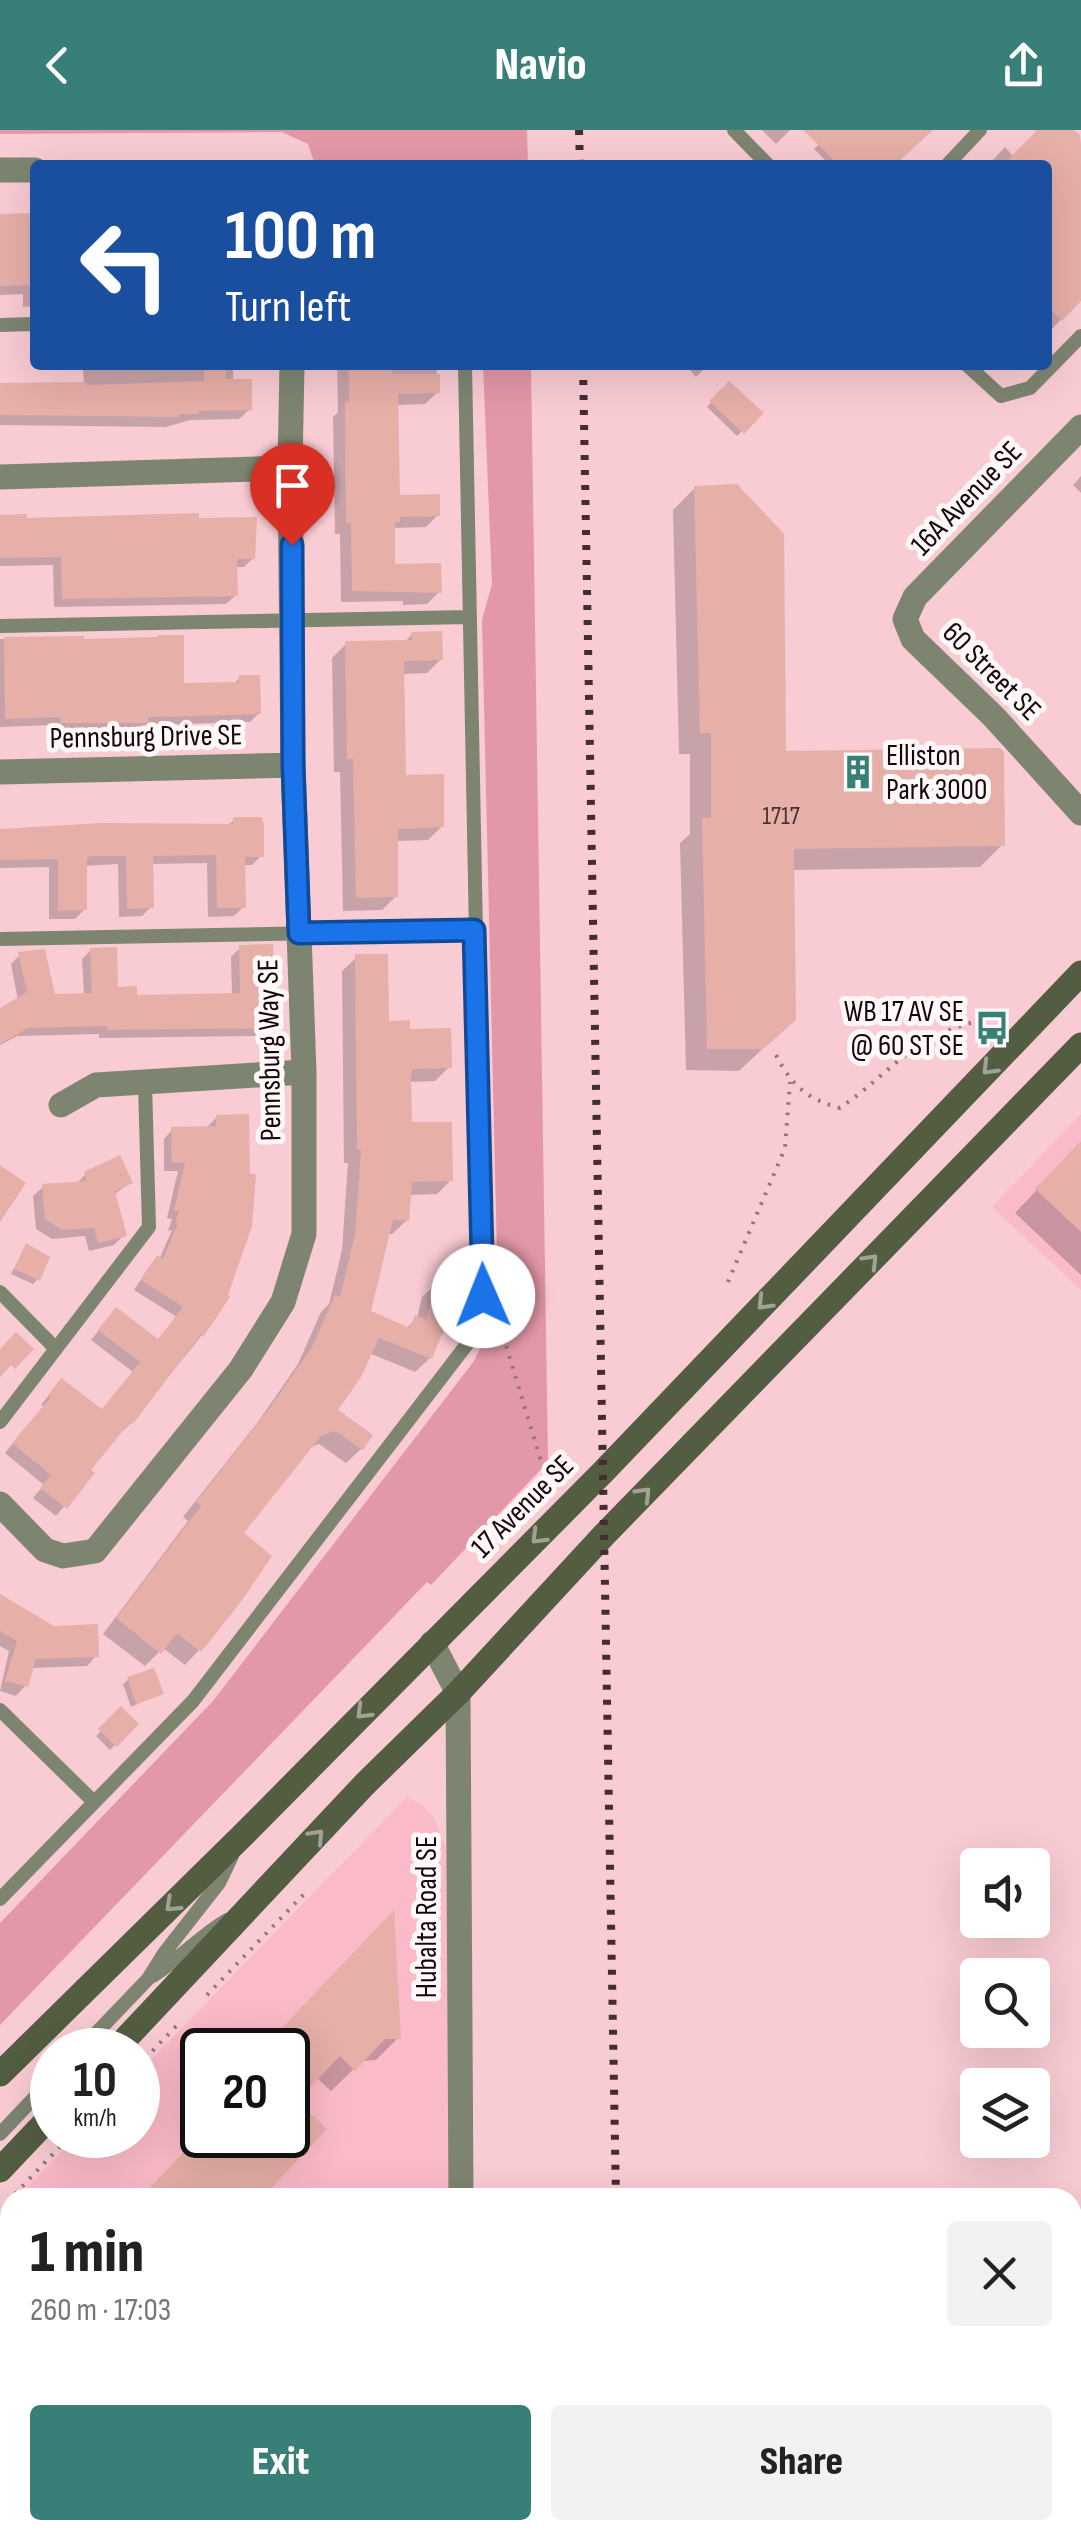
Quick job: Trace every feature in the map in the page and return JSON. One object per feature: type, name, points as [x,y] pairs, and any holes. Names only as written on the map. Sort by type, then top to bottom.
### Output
[{"type":"main road","name":"17 Avenue SE","points":[[0,2074],[242,1837],[602,1472],[1081,974]]},
{"type":"main road","points":[[136,2028],[604,1535],[1081,1045]]},
{"type":"main road","points":[[0,2170],[30,2138]]},
{"type":"street","points":[[0,170],[30,170]]},
{"type":"street","name":"Pennsburg Way SE","points":[[0,1504],[46,1550],[63,1556],[95,1551],[242,1369],[283,1302],[304,1234],[304,1072],[293,765],[292,370]]},
{"type":"street","name":"16A Avenue SE","points":[[906,619],[915,598],[1081,427]]},
{"type":"street","points":[[0,477],[290,468]]},
{"type":"street","name":"60 Street SE","points":[[906,619],[913,639],[994,717],[1080,811]]},
{"type":"street","name":"Pennsburg Drive SE","points":[[0,772],[293,765]]},
{"type":"street","points":[[61,1105],[96,1085],[304,1072]]},
{"type":"street","name":"Hubalta Road SE","points":[[432,1643],[458,1693],[461,2188]]},
{"type":"lane","points":[[734,130],[763,160]]},
{"type":"lane","points":[[952,160],[980,130]]},
{"type":"lane","points":[[0,325],[30,324]]},
{"type":"lane","points":[[1052,366],[1081,336]]},
{"type":"lane","points":[[0,1899],[193,1700],[471,1339],[483,1296],[464,370]]},
{"type":"lane","points":[[972,370],[1001,396],[1030,388],[1048,370]]},
{"type":"lane","points":[[0,626],[469,617]]},
{"type":"lane","points":[[0,939],[474,930]]},
{"type":"lane","points":[[0,1422],[148,1227],[145,1084]]},
{"type":"lane","points":[[0,1292],[56,1349]]},
{"type":"lane","points":[[0,1710],[94,1802]]},
{"type":"lane","points":[[148,1980],[219,1883],[242,1837]]},
{"type":"lane","points":[[101,2028],[148,1980],[208,1931],[250,1907]]},
{"type":"lane","points":[[0,2134],[30,2102]]},
{"type":"path","points":[[776,1055],[790,1082],[816,1102],[840,1108],[919,1043],[952,1027],[982,1020]]},
{"type":"path","points":[[728,1282],[785,1148],[790,1082]]},
{"type":"path","points":[[483,1296],[503,1330],[520,1401],[545,1474]]},
{"type":"path","points":[[207,1994],[308,1890]]},
{"type":"path","points":[[160,2043],[181,2021]]},
{"type":"path","points":[[21,2188],[49,2158]]},
{"type":"shaded area","points":[[0,130],[527,130],[528,160],[313,160],[308,144],[282,132],[0,134]]},
{"type":"shaded area","points":[[483,370],[531,370],[548,1462],[431,1585],[427,1582],[0,2025],[0,1923],[213,1701],[474,1361],[489,1330],[498,1296],[482,620],[492,584]]},
{"type":"shaded area","points":[[1081,1114],[1081,1290],[992,1207]]},
{"type":"shaded area","points":[[407,1797],[422,1805],[435,1819],[458,1881],[461,2188],[27,2188],[56,2158],[160,2158],[160,2050],[180,2030],[180,2158],[310,2158],[310,2028],[182,2028]]},
{"type":"building","points":[[803,130],[933,130],[900,160],[834,160]]},
{"type":"building","points":[[1037,130],[1074,130],[1080,135],[1081,301],[1062,321],[1052,311],[1052,160],[1008,160]]},
{"type":"building","points":[[30,213],[30,285],[0,286],[0,214]]},
{"type":"building","points":[[204,370],[226,370],[226,379],[252,379],[252,410],[199,411],[179,417],[0,415],[0,383],[204,381]]},
{"type":"building","points":[[349,370],[440,374],[440,393],[398,394],[400,495],[440,494],[440,516],[400,517],[400,522],[395,522],[395,564],[441,563],[442,593],[352,591],[351,523],[346,523],[345,402],[349,402]]},
{"type":"building","points":[[729,381],[764,413],[744,434],[709,401]]},
{"type":"building","name":"Elliston Park 3000","points":[[737,484],[784,534],[786,751],[1000,748],[1004,752],[1005,846],[794,849],[796,1020],[763,1049],[707,1049],[702,818],[711,818],[711,733],[700,733],[694,486]]},
{"type":"building","points":[[199,513],[199,518],[257,517],[255,559],[237,559],[238,596],[62,599],[61,557],[0,558],[0,515],[27,514],[27,518]]},
{"type":"building","points":[[442,631],[443,660],[404,661],[406,775],[444,774],[444,827],[398,829],[398,897],[356,898],[353,759],[347,759],[345,641],[412,640],[411,632]]},
{"type":"building","points":[[184,635],[184,683],[239,682],[239,675],[260,675],[261,714],[148,717],[148,723],[60,723],[60,717],[5,719],[4,637],[84,639]]},
{"type":"building","points":[[233,817],[261,817],[264,824],[264,857],[245,857],[246,908],[217,908],[216,855],[153,856],[154,908],[127,909],[126,856],[90,856],[87,910],[58,911],[58,859],[0,860],[0,829],[101,823],[233,824]]},
{"type":"building","points":[[273,944],[274,975],[265,975],[267,1028],[28,1028],[0,1044],[0,1008],[27,992],[18,952],[45,949],[55,994],[92,993],[90,948],[117,947],[118,987],[137,986],[137,995],[240,993],[239,945]]},
{"type":"building","points":[[355,954],[388,954],[389,1021],[410,1020],[410,1029],[451,1028],[452,1068],[412,1069],[411,1077],[412,1122],[452,1122],[453,1181],[412,1182],[409,1221],[393,1220],[371,1311],[410,1328],[415,1315],[426,1320],[436,1280],[454,1284],[443,1332],[432,1359],[379,1338],[361,1377],[338,1410],[373,1435],[363,1450],[335,1431],[321,1436],[244,1533],[272,1556],[240,1603],[201,1652],[177,1633],[161,1654],[116,1618],[201,1506],[196,1502],[272,1405],[312,1347],[335,1295],[340,1297],[355,1234],[361,1150],[357,1150]]},
{"type":"building","points":[[249,1114],[250,1174],[256,1174],[252,1226],[230,1297],[204,1336],[201,1334],[133,1424],[130,1422],[91,1470],[95,1473],[67,1509],[40,1488],[51,1475],[12,1443],[51,1397],[48,1395],[61,1378],[102,1409],[140,1362],[98,1330],[116,1307],[158,1339],[183,1307],[141,1280],[157,1255],[163,1259],[178,1223],[175,1224],[179,1211],[174,1210],[185,1163],[172,1163],[171,1127],[216,1126],[216,1115]]},
{"type":"building","points":[[1081,1141],[1081,1232],[1035,1189]]},
{"type":"building","points":[[120,1155],[133,1183],[115,1191],[127,1236],[98,1243],[94,1228],[62,1230],[45,1219],[42,1184],[87,1181],[84,1172]]},
{"type":"building","points":[[0,1165],[26,1183],[0,1222]]},
{"type":"building","points":[[26,1243],[50,1257],[40,1281],[14,1269]]},
{"type":"building","points":[[16,1332],[34,1349],[15,1369],[11,1365],[0,1377],[0,1349]]},
{"type":"building","points":[[0,1594],[54,1626],[98,1624],[99,1657],[36,1659],[28,1687],[5,1681],[17,1641],[0,1631]]},
{"type":"building","points":[[154,1668],[164,1694],[136,1704],[127,1677]]},
{"type":"building","points":[[121,1706],[139,1724],[117,1747],[98,1729]]},
{"type":"building","points":[[394,1910],[401,2039],[385,2039],[355,2071],[340,2056],[310,2087],[310,2028],[282,2028]]},
{"type":"building","points":[[310,2113],[327,2129],[310,2147]]},
{"type":"building","points":[[180,2156],[300,2158],[271,2188],[150,2188]]},
{"type":"railway","points":[[579,130],[580,160]]},
{"type":"railway","points":[[583,370],[616,2188]]},
{"type":"place","name":"Elliston Park 3000","points":[[858,772]]},
{"type":"place","name":"WB 17 AV SE @ 60 ST SE","points":[[992,1028]]},
{"type":"route","points":[[292,545],[299,933],[474,930],[483,1296]]}]
